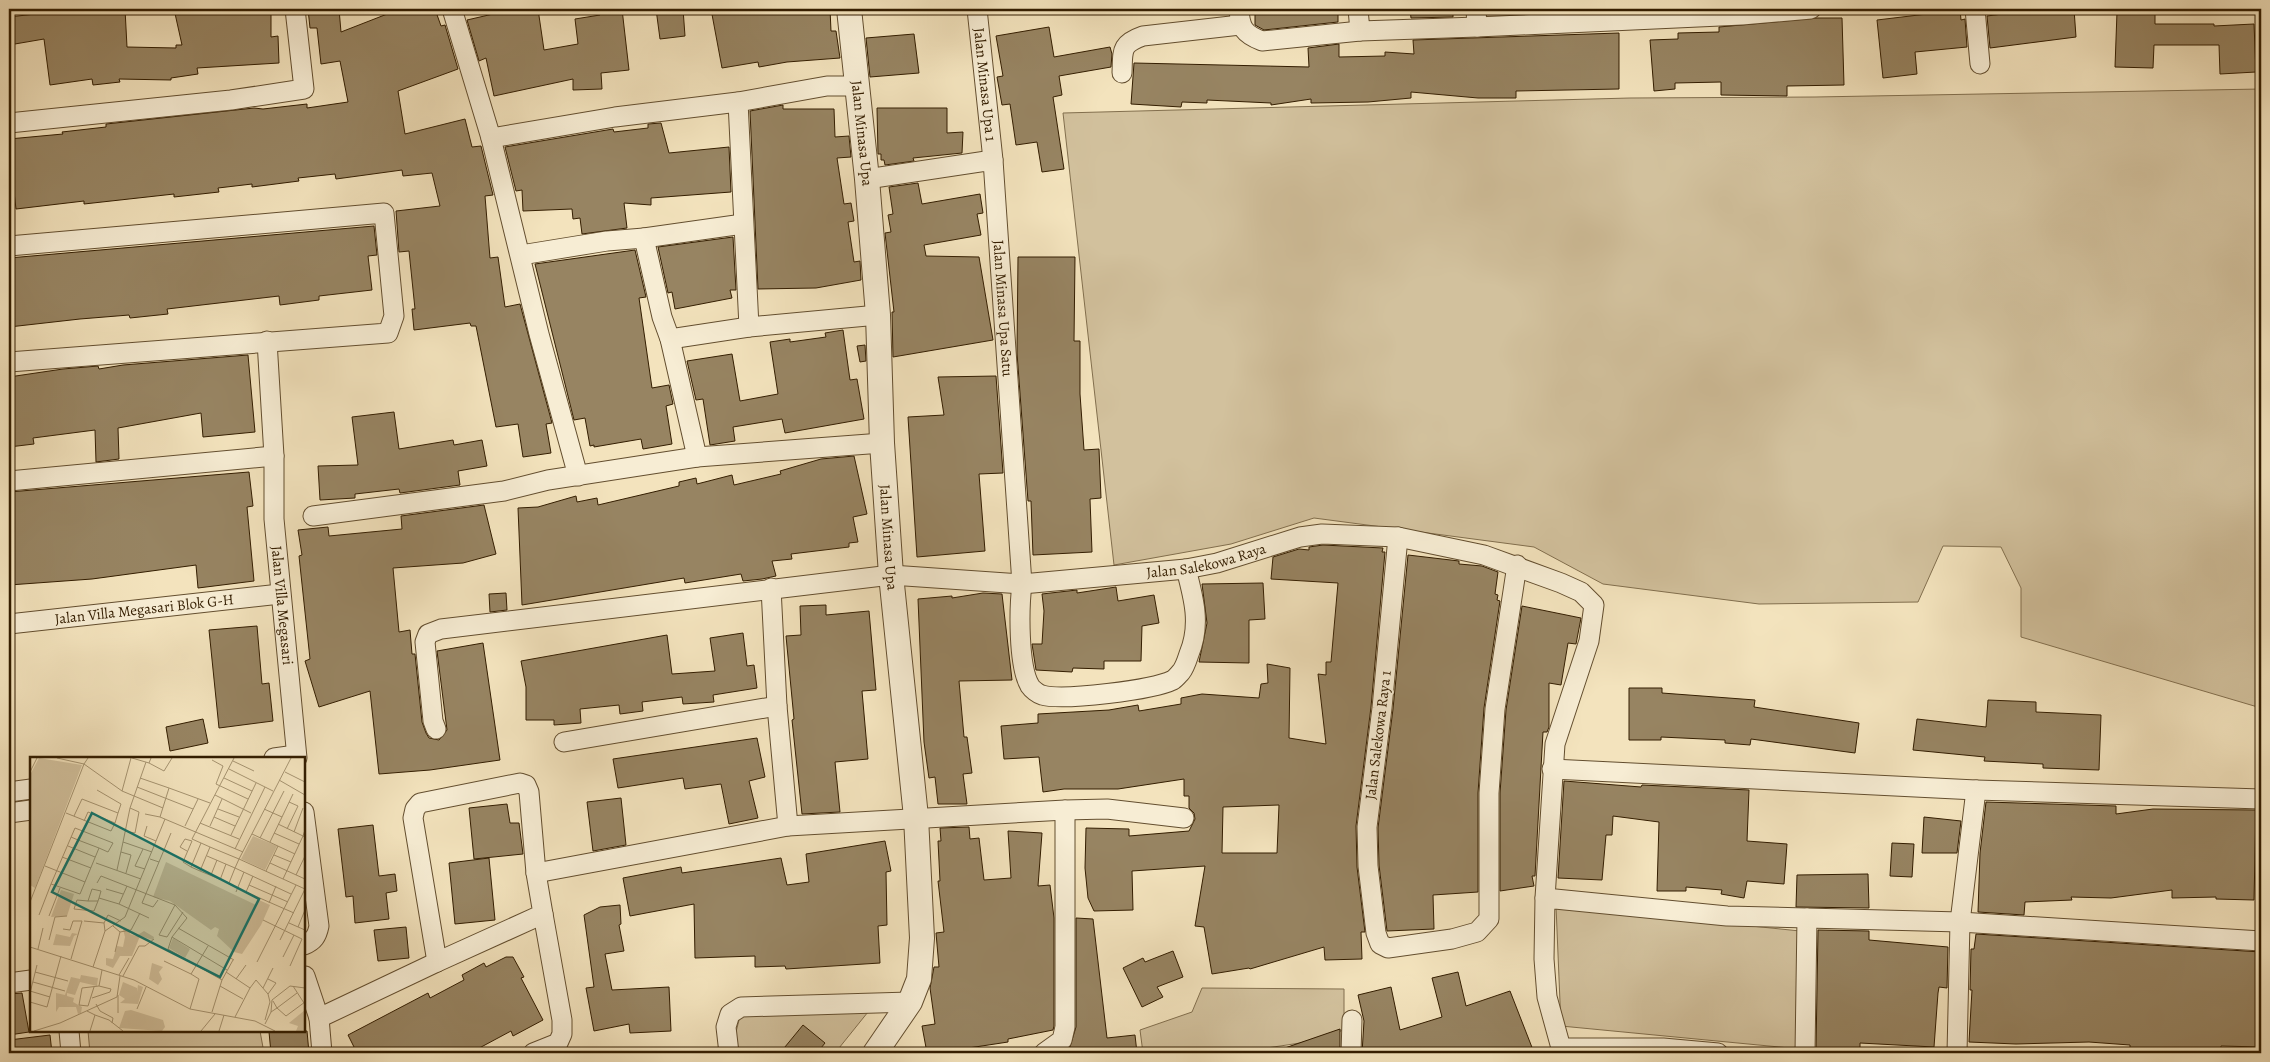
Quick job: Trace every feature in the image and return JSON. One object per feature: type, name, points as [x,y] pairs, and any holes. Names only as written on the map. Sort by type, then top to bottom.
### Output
[{"type":"street","points":[[9,123],[231,100],[304,89],[295,9]]},
{"type":"street","points":[[453,9],[491,138],[539,334],[578,476]]},
{"type":"street","name":"Jalan Minasa Upa","points":[[849,9],[867,179],[878,315],[882,443],[891,575],[916,817],[922,938],[919,979],[910,1002],[874,1053]]},
{"type":"street","name":"Jalan Minasa Upa 1","points":[[977,9],[993,160]]},
{"type":"street","points":[[1358,9],[1360,31]]},
{"type":"street","points":[[1122,73],[1123,50],[1131,40],[1240,17],[1248,36],[1262,42],[1477,18],[1811,9]]},
{"type":"street","points":[[1975,9],[1980,64]]},
{"type":"street","points":[[491,138],[615,117],[738,102],[827,86],[857,86]]},
{"type":"street","points":[[738,102],[749,328]]},
{"type":"street","points":[[867,179],[993,160]]},
{"type":"street","name":"Jalan Minasa Upa Satu","points":[[993,160],[1022,584],[1020,630],[1025,673],[1030,687],[1040,695],[1057,697],[1104,694],[1173,680],[1182,670],[1191,649],[1197,618],[1195,602],[1186,569]]},
{"type":"street","points":[[9,246],[384,213],[394,316],[392,327],[388,333],[9,362]]},
{"type":"street","points":[[521,255],[607,241],[644,238],[743,224]]},
{"type":"street","points":[[644,238],[662,316],[670,339],[697,457]]},
{"type":"street","points":[[670,339],[749,328],[878,315]]},
{"type":"street","name":"Jalan Villa Megasari","points":[[266,341],[274,456],[274,519],[297,757]]},
{"type":"street","points":[[313,516],[504,491],[548,480],[697,457],[882,443]]},
{"type":"street","points":[[9,481],[274,456]]},
{"type":"street","name":"Jalan Salekowa Raya","points":[[436,729],[433,721],[425,642],[428,634],[441,629],[891,575],[1022,584],[1186,569],[1217,562],[1300,537],[1322,534],[1398,537],[1484,555],[1517,565],[1581,592],[1591,600],[1595,609],[1589,641],[1555,744],[1552,769]]},
{"type":"street","name":"Jalan Salekowa Raya 1","points":[[1398,537],[1382,708],[1367,827],[1368,866],[1376,933],[1380,944],[1388,948],[1452,939],[1477,932],[1489,919],[1489,793],[1495,709],[1517,565]]},
{"type":"street","points":[[771,588],[777,706],[788,826]]},
{"type":"street","name":"Jalan Villa Megasari Blok G-H","points":[[9,624],[280,594]]},
{"type":"street","points":[[564,742],[777,706]]},
{"type":"street","points":[[1718,1053],[1562,1051],[1547,997],[1544,959],[1545,898],[1552,769],[1976,790],[2261,799]]},
{"type":"street","points":[[437,962],[413,818],[415,809],[420,803],[520,783],[526,785],[529,792],[536,873],[562,1020],[562,1034],[558,1042],[533,1053]]},
{"type":"street","points":[[9,792],[30,789]]},
{"type":"street","points":[[1956,1053],[1960,922],[1976,790]]},
{"type":"street","points":[[536,873],[788,826],[916,817],[1107,809],[1184,818]]},
{"type":"street","points":[[9,813],[30,810]]},
{"type":"street","points":[[1044,1053],[1062,1040],[1065,1027],[1065,810]]},
{"type":"street","points":[[305,820],[319,926],[317,935],[311,942],[305,945]]},
{"type":"street","points":[[1545,898],[1726,916],[1960,922],[2261,941]]},
{"type":"street","points":[[319,1018],[543,914]]},
{"type":"street","points":[[1805,1053],[1807,918]]},
{"type":"street","points":[[305,976],[319,1018],[322,1053]]},
{"type":"street","points":[[9,983],[30,980]]},
{"type":"street","points":[[728,1053],[726,1027],[730,1014],[741,1007],[910,1002]]},
{"type":"street","points":[[1351,1053],[1352,1020]]},
{"type":"street","points":[[69,1032],[71,1053]]},
{"type":"shaded area","points":[[1477,9],[1602,9],[1603,17],[1478,25]]},
{"type":"shaded area","points":[[2261,89],[2261,708],[2021,637],[2021,588],[2001,547],[1943,546],[1918,602],[1759,604],[1603,584],[1534,547],[1314,518],[1231,544],[1114,565],[1063,113],[1630,98],[1815,97]]},
{"type":"shaded area","points":[[1556,906],[1800,931],[1800,1049],[1561,1026]]},
{"type":"shaded area","points":[[1202,988],[1344,989],[1344,1030],[1300,1043],[1234,1053],[1143,1053],[1140,1030],[1192,1012]]},
{"type":"shaded area","points":[[741,1012],[868,1012],[835,1053],[733,1053],[732,1048]]},
{"type":"shaded area","points":[[88,1032],[260,1032],[264,1053],[90,1053]]},
{"type":"building","points":[[53,9],[125,9],[127,47],[176,48],[176,45],[182,45],[174,9],[271,9],[271,37],[278,36],[279,63],[197,68],[198,74],[171,78],[171,80],[119,79],[120,82],[93,85],[92,79],[50,85],[44,39],[9,45],[9,17],[53,12]]},
{"type":"building","points":[[308,9],[339,9],[341,32],[400,9],[435,9],[441,26],[445,25],[458,69],[398,91],[405,134],[465,119],[472,147],[481,146],[493,195],[485,196],[490,258],[498,257],[505,307],[520,304],[552,423],[546,424],[551,453],[523,457],[518,424],[496,427],[476,326],[471,326],[470,323],[414,330],[412,309],[415,309],[409,251],[399,252],[396,211],[440,206],[432,173],[403,176],[402,170],[336,179],[335,174],[298,178],[299,181],[252,187],[252,184],[218,188],[219,192],[174,197],[174,194],[84,204],[84,201],[16,209],[12,175],[9,175],[9,139],[63,134],[62,132],[106,127],[106,124],[254,108],[263,109],[307,104],[307,108],[348,102],[340,61],[321,64],[317,28],[310,28]]},
{"type":"building","points":[[538,9],[544,50],[578,44],[575,19],[600,15],[599,9],[622,9],[629,70],[601,73],[602,89],[573,90],[573,79],[494,96],[486,58],[479,61],[467,20],[506,11],[507,14]]},
{"type":"building","points":[[656,9],[683,9],[685,36],[660,39]]},
{"type":"building","points":[[711,9],[830,9],[831,31],[836,31],[840,58],[787,62],[759,67],[758,62],[722,68]]},
{"type":"building","points":[[1255,9],[1338,9],[1338,22],[1264,30],[1255,25]]},
{"type":"building","points":[[1410,9],[1453,9],[1453,17],[1411,18]]},
{"type":"building","points":[[1926,9],[1960,9],[1961,20],[1965,19],[1967,47],[1915,52],[1917,74],[1883,78],[1877,20],[1927,14]]},
{"type":"building","points":[[2041,9],[2074,9],[2076,37],[1990,48],[1987,16]]},
{"type":"building","points":[[2117,12],[2155,13],[2155,24],[2214,24],[2214,26],[2254,24],[2256,72],[2220,74],[2219,45],[2154,45],[2153,68],[2115,67]]},
{"type":"building","points":[[1817,18],[1842,18],[1844,85],[1787,86],[1787,96],[1721,95],[1721,82],[1675,83],[1675,89],[1654,91],[1650,40],[1678,39],[1678,33],[1719,32],[1719,27]]},
{"type":"building","points":[[1049,27],[1054,57],[1110,47],[1112,54],[1111,67],[1059,76],[1062,95],[1053,97],[1064,169],[1042,172],[1037,142],[1016,145],[1010,104],[1002,105],[997,77],[1003,76],[996,36]]},
{"type":"building","points":[[1619,33],[1619,89],[1516,91],[1516,98],[1478,98],[1411,92],[1411,98],[1368,102],[1311,103],[1311,99],[1271,105],[1271,103],[1207,100],[1207,103],[1182,102],[1181,107],[1131,104],[1134,63],[1309,67],[1308,48],[1339,44],[1339,57],[1385,56],[1385,52],[1414,54],[1413,40]]},
{"type":"building","points":[[914,34],[919,73],[870,77],[866,38]]},
{"type":"building","points":[[783,105],[783,109],[834,109],[835,137],[849,136],[851,157],[837,158],[844,204],[851,203],[854,221],[848,222],[854,262],[860,261],[861,280],[816,288],[758,289],[750,111]]},
{"type":"building","points":[[877,108],[947,108],[947,133],[963,132],[962,153],[913,158],[914,161],[885,165],[884,160],[881,160],[881,154],[878,154]]},
{"type":"building","points":[[661,123],[669,153],[729,147],[731,192],[651,198],[651,205],[624,203],[627,228],[582,234],[580,218],[573,219],[572,209],[523,211],[522,190],[516,191],[505,147],[613,129],[614,132],[648,128],[648,124]]},
{"type":"building","points":[[918,183],[922,204],[980,194],[983,213],[977,214],[981,235],[924,245],[926,256],[979,257],[993,340],[893,357],[892,312],[894,312],[885,233],[891,232],[888,215],[893,214],[889,187]]},
{"type":"building","points":[[374,226],[377,255],[368,256],[372,290],[319,296],[319,300],[280,305],[279,296],[167,309],[168,314],[130,318],[129,315],[80,319],[9,327],[9,258]]},
{"type":"building","points":[[733,237],[736,290],[730,290],[732,298],[675,309],[672,292],[668,293],[658,247]]},
{"type":"building","points":[[635,250],[646,297],[639,298],[652,388],[669,385],[673,404],[666,406],[672,444],[643,449],[641,439],[594,447],[594,445],[590,446],[585,418],[574,420],[535,264]]},
{"type":"building","points":[[1018,257],[1075,257],[1074,341],[1080,341],[1080,394],[1084,450],[1099,449],[1101,498],[1090,499],[1092,552],[1033,555],[1031,501],[1028,501],[1017,353]]},
{"type":"building","points":[[843,330],[850,380],[857,379],[864,419],[785,433],[782,419],[733,427],[735,441],[710,445],[703,399],[696,400],[687,361],[732,354],[740,401],[778,394],[770,342],[790,339],[790,342],[826,337],[825,333]]},
{"type":"building","points":[[865,345],[866,361],[860,362],[857,346]]},
{"type":"building","points":[[248,355],[255,432],[203,437],[201,413],[118,428],[119,459],[96,462],[95,430],[33,438],[34,444],[9,447],[9,377],[63,369],[98,366],[99,369],[123,365]]},
{"type":"building","points":[[996,376],[1003,473],[979,474],[985,551],[917,557],[908,417],[944,415],[938,377]]},
{"type":"building","points":[[394,412],[399,449],[453,440],[454,445],[482,440],[487,466],[458,471],[460,485],[400,493],[399,489],[355,494],[355,498],[320,500],[318,466],[358,465],[352,417]]},
{"type":"building","points":[[854,456],[867,514],[853,517],[858,542],[849,543],[849,547],[791,554],[792,559],[772,561],[776,576],[762,579],[743,581],[741,574],[685,583],[684,578],[522,605],[518,508],[538,507],[576,496],[577,502],[597,498],[598,505],[679,486],[679,482],[696,478],[697,484],[732,475],[734,485],[781,474],[780,471],[821,459]]},
{"type":"building","points":[[249,472],[253,506],[247,507],[254,581],[198,588],[196,565],[92,579],[9,585],[9,492]]},
{"type":"building","points":[[484,505],[496,554],[463,563],[393,568],[399,632],[410,630],[412,654],[415,654],[422,722],[426,733],[429,738],[439,740],[447,730],[437,651],[483,643],[500,760],[430,770],[379,774],[370,691],[319,707],[305,661],[310,659],[299,556],[302,555],[298,530],[328,527],[329,536],[402,529],[401,516]]},
{"type":"building","points":[[1323,545],[1383,548],[1382,552],[1385,552],[1371,707],[1356,826],[1357,867],[1365,932],[1361,932],[1362,959],[1325,960],[1324,947],[1250,969],[1212,974],[1204,927],[1195,926],[1205,866],[1132,871],[1133,910],[1094,911],[1088,898],[1085,868],[1086,828],[1129,829],[1129,836],[1189,831],[1195,819],[1194,813],[1189,808],[1189,796],[1184,796],[1184,779],[1118,789],[1064,789],[1043,792],[1039,757],[1004,759],[1001,726],[1038,723],[1038,714],[1109,710],[1138,705],[1139,711],[1181,704],[1181,698],[1202,694],[1259,698],[1261,684],[1268,683],[1267,664],[1290,668],[1289,738],[1326,744],[1318,674],[1326,675],[1326,662],[1331,662],[1338,583],[1271,579],[1273,557],[1299,549],[1309,550],[1309,547]],"holes":[[[1279,805],[1277,853],[1222,853],[1223,807]]]},
{"type":"building","points":[[1408,555],[1459,561],[1459,564],[1482,566],[1498,572],[1495,594],[1498,595],[1497,600],[1500,601],[1484,708],[1478,793],[1478,892],[1433,895],[1434,929],[1387,931],[1379,865],[1378,828],[1393,709]]},
{"type":"building","points":[[1263,583],[1265,619],[1249,620],[1249,663],[1199,662],[1207,623],[1202,584]]},
{"type":"building","points":[[1116,587],[1118,601],[1154,595],[1159,623],[1142,626],[1141,661],[1104,661],[1104,669],[1073,668],[1072,672],[1036,670],[1032,644],[1042,644],[1044,611],[1042,594],[1077,590],[1077,593]]},
{"type":"building","points":[[506,593],[507,610],[490,612],[489,594]]},
{"type":"building","points":[[983,593],[1002,594],[1012,680],[959,681],[964,737],[967,737],[972,773],[963,774],[967,804],[938,804],[935,777],[929,778],[924,742],[918,599],[952,596],[952,598]]},
{"type":"building","points":[[826,605],[826,615],[869,611],[876,690],[862,691],[868,759],[835,762],[840,812],[802,814],[792,720],[794,719],[786,636],[801,635],[800,606]]},
{"type":"building","points":[[1522,606],[1581,618],[1576,644],[1568,643],[1561,685],[1549,683],[1549,727],[1547,732],[1543,732],[1535,876],[1532,876],[1534,886],[1500,891],[1500,793],[1506,710]]},
{"type":"building","points":[[257,626],[262,684],[269,683],[273,721],[219,728],[209,630]]},
{"type":"building","points":[[743,633],[747,666],[754,665],[757,688],[713,695],[714,702],[683,704],[682,697],[642,702],[643,711],[620,714],[619,705],[580,709],[581,723],[554,725],[554,720],[526,720],[526,687],[521,661],[667,635],[672,674],[715,671],[710,638]]},
{"type":"building","points":[[1629,688],[1662,688],[1662,693],[1755,700],[1754,707],[1859,723],[1855,753],[1751,739],[1750,745],[1725,743],[1725,740],[1661,737],[1661,740],[1629,740]]},
{"type":"building","points":[[1988,700],[2036,702],[2036,712],[2101,715],[2099,770],[2043,768],[2043,764],[1984,761],[1985,757],[1913,750],[1917,719],[1986,727]]},
{"type":"building","points":[[203,719],[208,743],[170,751],[166,727]]},
{"type":"building","points":[[757,738],[765,777],[749,781],[758,818],[729,824],[721,784],[685,789],[683,778],[618,788],[613,759]]},
{"type":"building","points":[[1564,781],[1641,787],[1642,785],[1749,790],[1747,841],[1787,844],[1784,884],[1747,881],[1744,898],[1721,894],[1722,890],[1686,887],[1686,891],[1657,891],[1659,822],[1613,816],[1612,835],[1606,835],[1602,880],[1558,878]]},
{"type":"building","points":[[621,798],[626,845],[593,851],[587,802]]},
{"type":"building","points":[[1986,802],[2116,806],[2116,814],[2153,809],[2256,810],[2254,900],[2216,899],[2216,897],[2172,898],[2172,890],[2111,898],[2071,897],[2072,900],[2025,902],[2024,915],[1978,912],[1980,853]]},
{"type":"building","points":[[507,804],[510,823],[519,823],[523,854],[474,859],[469,808]]},
{"type":"building","points":[[1924,817],[1961,821],[1957,853],[1922,853]]},
{"type":"building","points":[[373,825],[379,876],[395,874],[397,891],[386,893],[389,919],[355,923],[353,896],[346,897],[338,829]]},
{"type":"building","points":[[969,827],[970,839],[979,838],[984,880],[1011,878],[1008,831],[1042,833],[1038,886],[1050,885],[1054,918],[1054,1026],[1053,1030],[1008,1039],[1008,1042],[962,1049],[963,1053],[927,1053],[922,1026],[935,1024],[930,988],[934,967],[939,967],[936,933],[944,932],[938,881],[940,881],[938,841],[941,841],[940,828]]},
{"type":"building","points":[[885,841],[891,871],[886,872],[887,925],[878,926],[880,963],[786,969],[785,966],[755,967],[755,956],[695,958],[694,904],[630,916],[623,878],[681,867],[682,873],[781,858],[787,885],[809,882],[806,854]]},
{"type":"building","points":[[1892,843],[1914,844],[1912,877],[1890,876]]},
{"type":"building","points":[[489,858],[495,920],[455,924],[449,863]]},
{"type":"building","points":[[1868,874],[1869,908],[1796,907],[1797,875]]},
{"type":"building","points":[[620,905],[621,924],[619,925],[624,951],[605,954],[612,990],[669,987],[671,1031],[630,1033],[629,1024],[594,1031],[586,988],[594,987],[584,915],[600,907]]},
{"type":"building","points":[[1076,918],[1093,919],[1107,1038],[1135,1035],[1137,1053],[1068,1053],[1076,1027]]},
{"type":"building","points":[[406,927],[409,958],[378,961],[374,930]]},
{"type":"building","points":[[1818,930],[1869,931],[1869,940],[1948,947],[1947,988],[1939,987],[1934,1047],[1860,1043],[1860,1050],[1816,1049]]},
{"type":"building","points":[[1976,934],[2261,952],[2261,1047],[2221,1046],[2221,1048],[2168,1051],[2130,1049],[2130,1045],[2089,1042],[2016,1044],[1969,1042],[1972,990],[1970,990],[1971,949],[1974,949]]},
{"type":"building","points":[[1173,951],[1183,977],[1157,987],[1163,997],[1142,1007],[1123,968],[1143,958],[1145,962]]},
{"type":"building","points":[[506,957],[513,957],[524,977],[521,978],[543,1020],[513,1036],[511,1031],[470,1053],[357,1053],[348,1035],[428,993],[430,998],[464,980],[462,975],[484,963],[486,967]]},
{"type":"building","points":[[1458,972],[1466,1006],[1510,991],[1533,1050],[1523,1053],[1362,1053],[1364,1021],[1358,995],[1391,987],[1400,1030],[1442,1017],[1432,978]]},
{"type":"building","points":[[22,993],[29,1032],[9,1035],[9,994]]},
{"type":"building","points":[[803,1025],[825,1043],[817,1053],[780,1053]]},
{"type":"building","points":[[1340,1029],[1340,1053],[1279,1053],[1279,1050]]},
{"type":"building","points":[[307,1031],[309,1053],[271,1053],[269,1032]]},
{"type":"building","points":[[50,1035],[52,1053],[9,1053],[9,1040]]}]
